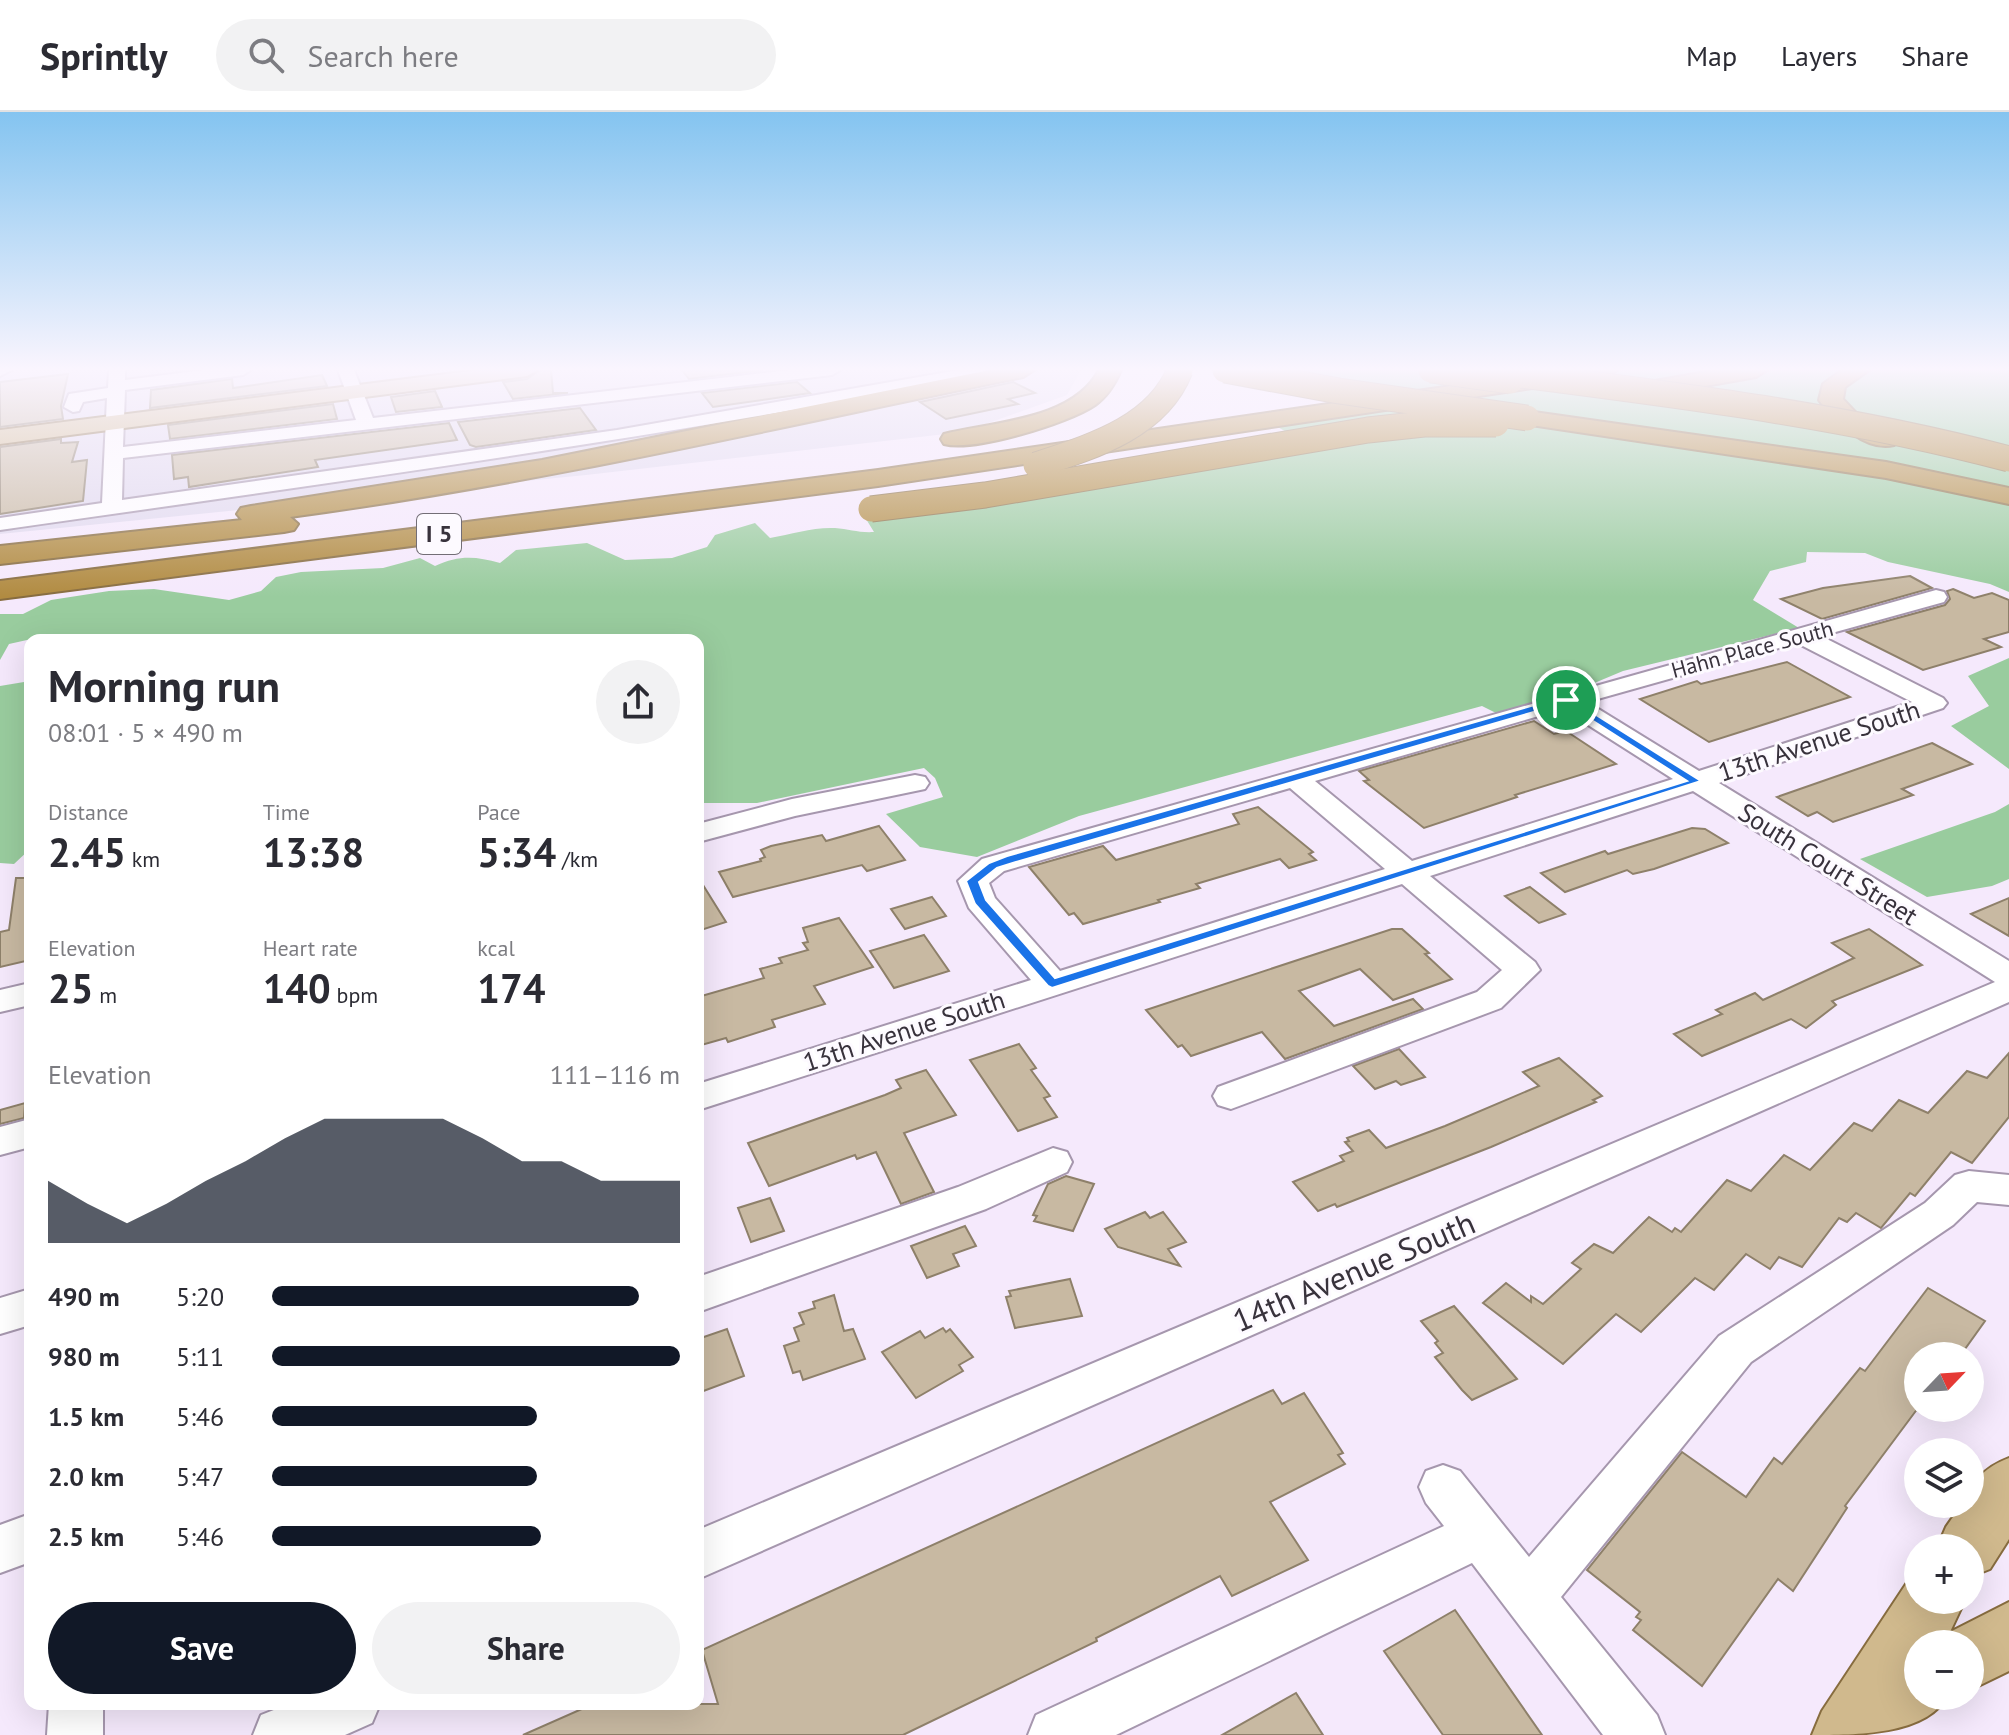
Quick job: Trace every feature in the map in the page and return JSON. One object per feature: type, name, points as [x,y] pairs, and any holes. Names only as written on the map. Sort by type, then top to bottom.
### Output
[{"type":"highway","points":[[0,544],[339,504],[491,478],[650,446]]},
{"type":"highway","name":"I 5","points":[[0,555],[669,480],[864,491],[1071,446]]},
{"type":"highway","points":[[1034,466],[1079,446]]},
{"type":"highway","points":[[0,599],[664,523],[864,491],[957,485],[1034,466],[1093,446]]},
{"type":"highway","name":"I 5","points":[[0,590],[864,491],[1129,446]]},
{"type":"highway","points":[[864,491],[985,495],[1275,446]]},
{"type":"highway","points":[[1707,446],[1886,470],[2009,494]]},
{"type":"highway","points":[[1718,446],[1729,448]]},
{"type":"highway","points":[[1788,446],[1927,472],[2009,494]]},
{"type":"highway","points":[[1901,446],[2009,479]]},
{"type":"highway","points":[[1957,446],[2009,459]]},
{"type":"highway","points":[[664,523],[812,513]]},
{"type":"main road","points":[[1977,1534],[2009,1486]]},
{"type":"main road","points":[[1844,1731],[1923,1614]]},
{"type":"main road","points":[[1984,1649],[2009,1635]]},
{"type":"main road","points":[[1844,1731],[1904,1695]]},
{"type":"street","points":[[112,507],[114,446]]},
{"type":"street","points":[[114,460],[217,446]]},
{"type":"street","points":[[0,524],[112,507],[451,446]]},
{"type":"street","points":[[114,460],[159,461]]},
{"type":"street","name":"Hahn Place South","points":[[1052,983],[980,901],[973,881],[993,865],[1936,597]]},
{"type":"street","name":"13th Avenue South","points":[[704,1095],[1934,703],[1801,636]]},
{"type":"street","name":"South Court Street","points":[[1566,700],[2009,976]]},
{"type":"street","points":[[1231,1096],[1489,1000],[1523,970],[1295,778]]},
{"type":"street","points":[[704,831],[792,808],[915,783]]},
{"type":"street","name":"14th Avenue South","points":[[704,1552],[2009,989]]},
{"type":"street","points":[[0,1001],[24,995]]},
{"type":"street","points":[[0,1141],[24,1135]]},
{"type":"street","points":[[704,1293],[972,1198],[1053,1162]]},
{"type":"street","points":[[1529,1596],[1735,1349],[1939,1214],[1969,1186],[2009,1190]]},
{"type":"street","points":[[0,1316],[24,1309]]},
{"type":"street","points":[[1443,1487],[1637,1735]]},
{"type":"street","points":[[1056,1735],[1480,1534]]},
{"type":"street","points":[[0,1549],[24,1540]]},
{"type":"street","points":[[75,1735],[76,1710]]},
{"type":"street","points":[[281,1735],[339,1710]]},
{"type":"shaded area","points":[[0,446],[843,446],[586,475],[0,534]]},
{"type":"green space","points":[[1298,446],[2009,446],[2009,592],[1990,584],[1888,562],[1865,553],[1807,552],[1806,562],[1770,571],[1753,600],[1799,628],[1623,671],[1561,697],[1500,715],[1482,706],[1079,816],[977,857],[920,847],[886,814],[943,797],[935,778],[924,768],[757,803],[704,803],[704,634],[24,634],[24,641],[9,644],[0,660],[0,614],[23,614],[51,600],[109,591],[154,589],[229,600],[261,591],[276,577],[301,572],[383,568],[420,558],[435,566],[467,558],[500,563],[516,550],[587,543],[625,560],[672,558],[707,547],[715,535],[755,523],[770,538],[827,528],[874,532],[866,519]]},
{"type":"green space","points":[[2009,658],[2009,769],[1951,726],[1989,706],[1968,676]]},
{"type":"green space","points":[[24,682],[24,855],[14,864],[0,863],[0,686]]},
{"type":"green space","points":[[2009,804],[2009,879],[1992,886],[1927,897],[1860,859],[1995,812]]},
{"type":"building","points":[[77,446],[72,462],[87,460],[83,501],[0,514],[0,447]]},
{"type":"building","points":[[252,446],[416,446],[315,460],[318,467],[189,487],[188,477],[174,479],[172,455]]},
{"type":"building","points":[[1910,576],[1932,588],[1822,619],[1781,599],[1823,588]]},
{"type":"building","points":[[1953,589],[1974,598],[1992,593],[2009,600],[2009,632],[1984,639],[2001,647],[1923,670],[1847,632],[1945,605],[1950,599],[1947,591]]},
{"type":"building","points":[[1787,662],[1850,697],[1709,742],[1640,699],[1697,681],[1701,684]]},
{"type":"building","points":[[1534,721],[1554,734],[1566,731],[1616,764],[1515,795],[1517,797],[1424,828],[1364,781],[1369,780],[1359,771]]},
{"type":"building","points":[[1932,743],[1972,764],[1902,789],[1913,795],[1833,822],[1817,812],[1808,816],[1777,797]]},
{"type":"building","points":[[1258,807],[1313,852],[1309,854],[1316,860],[1289,868],[1280,859],[1196,884],[1200,888],[1158,900],[1160,902],[1083,924],[1074,913],[1069,915],[1029,867],[1103,846],[1116,860],[1239,824],[1233,814]]},
{"type":"building","points":[[879,826],[905,860],[867,871],[862,865],[733,897],[719,872],[761,861],[765,857],[761,850],[771,846],[822,835],[826,841]]},
{"type":"building","points":[[1692,828],[1705,829],[1728,843],[1654,869],[1633,874],[1627,870],[1565,892],[1541,873],[1605,851],[1608,854]]},
{"type":"building","points":[[16,878],[24,878],[24,961],[0,967],[0,932],[9,930]]},
{"type":"building","points":[[704,887],[726,922],[704,929]]},
{"type":"building","points":[[1530,887],[1565,914],[1539,923],[1505,896]]},
{"type":"building","points":[[932,897],[946,916],[905,929],[891,909]]},
{"type":"building","points":[[2009,898],[2009,936],[1971,914]]},
{"type":"building","points":[[839,918],[873,967],[814,986],[825,1004],[772,1020],[775,1027],[728,1042],[726,1038],[704,1044],[704,995],[764,978],[760,969],[782,963],[779,958],[808,950],[803,943],[808,942],[803,928]]},
{"type":"building","points":[[1392,929],[1402,929],[1452,979],[1393,1000],[1360,969],[1299,991],[1334,1026],[1413,999],[1423,1009],[1285,1059],[1262,1032],[1191,1056],[1182,1045],[1178,1047],[1146,1010]]},
{"type":"building","points":[[1869,929],[1922,965],[1832,1001],[1836,1005],[1806,1028],[1791,1019],[1702,1056],[1674,1034],[1722,1014],[1716,1010],[1755,993],[1763,1000],[1854,958],[1832,943]]},
{"type":"building","points":[[924,935],[949,971],[894,988],[870,951]]},
{"type":"building","points":[[1019,1044],[1036,1068],[1031,1070],[1050,1096],[1044,1098],[1057,1117],[1018,1131],[970,1060]]},
{"type":"building","points":[[1399,1049],[1425,1077],[1401,1085],[1396,1081],[1375,1089],[1353,1066]]},
{"type":"building","points":[[2009,1053],[2009,1117],[1972,1163],[1951,1152],[1915,1196],[1910,1193],[1881,1228],[1856,1213],[1847,1222],[1839,1218],[1802,1267],[1779,1257],[1770,1269],[1746,1254],[1714,1290],[1695,1278],[1641,1332],[1616,1314],[1563,1364],[1483,1303],[1506,1283],[1531,1302],[1531,1296],[1543,1304],[1581,1269],[1572,1263],[1594,1244],[1613,1253],[1649,1217],[1672,1232],[1675,1228],[1681,1232],[1727,1180],[1751,1191],[1784,1155],[1810,1170],[1854,1123],[1872,1131],[1899,1100],[1928,1113],[1967,1071],[1987,1078]]},
{"type":"building","points":[[1559,1058],[1602,1096],[1593,1100],[1596,1102],[1337,1207],[1335,1204],[1318,1211],[1293,1182],[1344,1161],[1340,1156],[1353,1151],[1345,1142],[1349,1141],[1347,1138],[1369,1130],[1386,1148],[1445,1126],[1539,1086],[1523,1072]]},
{"type":"building","points":[[926,1070],[956,1115],[904,1133],[934,1192],[901,1204],[876,1152],[857,1159],[855,1155],[769,1186],[748,1143],[885,1095],[901,1088],[896,1080]]},
{"type":"building","points":[[24,1103],[24,1118],[0,1124],[0,1110]]},
{"type":"building","points":[[1066,1176],[1094,1184],[1073,1231],[1034,1221],[1037,1216],[1033,1215],[1048,1184]]},
{"type":"building","points":[[770,1198],[784,1231],[751,1242],[738,1208]]},
{"type":"building","points":[[1145,1212],[1150,1218],[1163,1212],[1186,1242],[1168,1249],[1180,1266],[1118,1247],[1105,1229]]},
{"type":"building","points":[[965,1226],[976,1246],[953,1254],[959,1266],[927,1278],[911,1246]]},
{"type":"building","points":[[1070,1279],[1082,1316],[1015,1328],[1006,1297],[1011,1296],[1009,1291]]},
{"type":"building","points":[[1928,1288],[1985,1321],[1970,1342],[1904,1342],[1904,1422],[1908,1422],[1845,1506],[1847,1508],[1793,1591],[1778,1579],[1702,1686],[1633,1630],[1641,1620],[1636,1617],[1640,1612],[1587,1570],[1682,1452],[1746,1497],[1774,1458],[1782,1464],[1860,1368],[1865,1371]]},
{"type":"building","points":[[834,1295],[844,1331],[853,1329],[865,1359],[803,1380],[800,1371],[793,1373],[784,1346],[799,1341],[794,1328],[804,1324],[799,1313],[815,1308],[813,1302]]},
{"type":"building","points":[[1454,1306],[1517,1379],[1472,1400],[1462,1390],[1435,1357],[1443,1353],[1435,1343],[1438,1341],[1421,1321]]},
{"type":"building","points":[[943,1328],[946,1332],[950,1329],[973,1357],[959,1365],[963,1371],[916,1398],[882,1352],[920,1331],[925,1338]]},
{"type":"building","points":[[727,1329],[744,1376],[704,1391],[704,1337]]},
{"type":"building","points":[[1273,1390],[1282,1404],[1304,1393],[1343,1453],[1338,1455],[1345,1464],[1270,1502],[1308,1560],[1232,1596],[1220,1576],[1096,1638],[1097,1641],[903,1735],[523,1735],[579,1710],[704,1710],[704,1704],[718,1704],[704,1649]]},
{"type":"building","points":[[1455,1610],[1542,1735],[1443,1735],[1384,1651]]},
{"type":"building","points":[[1296,1693],[1323,1735],[1222,1735]]},
{"type":"route","points":[[1566,700],[1696,781],[1052,983],[980,901],[973,881],[993,865],[1012,859],[1566,700]]}]
